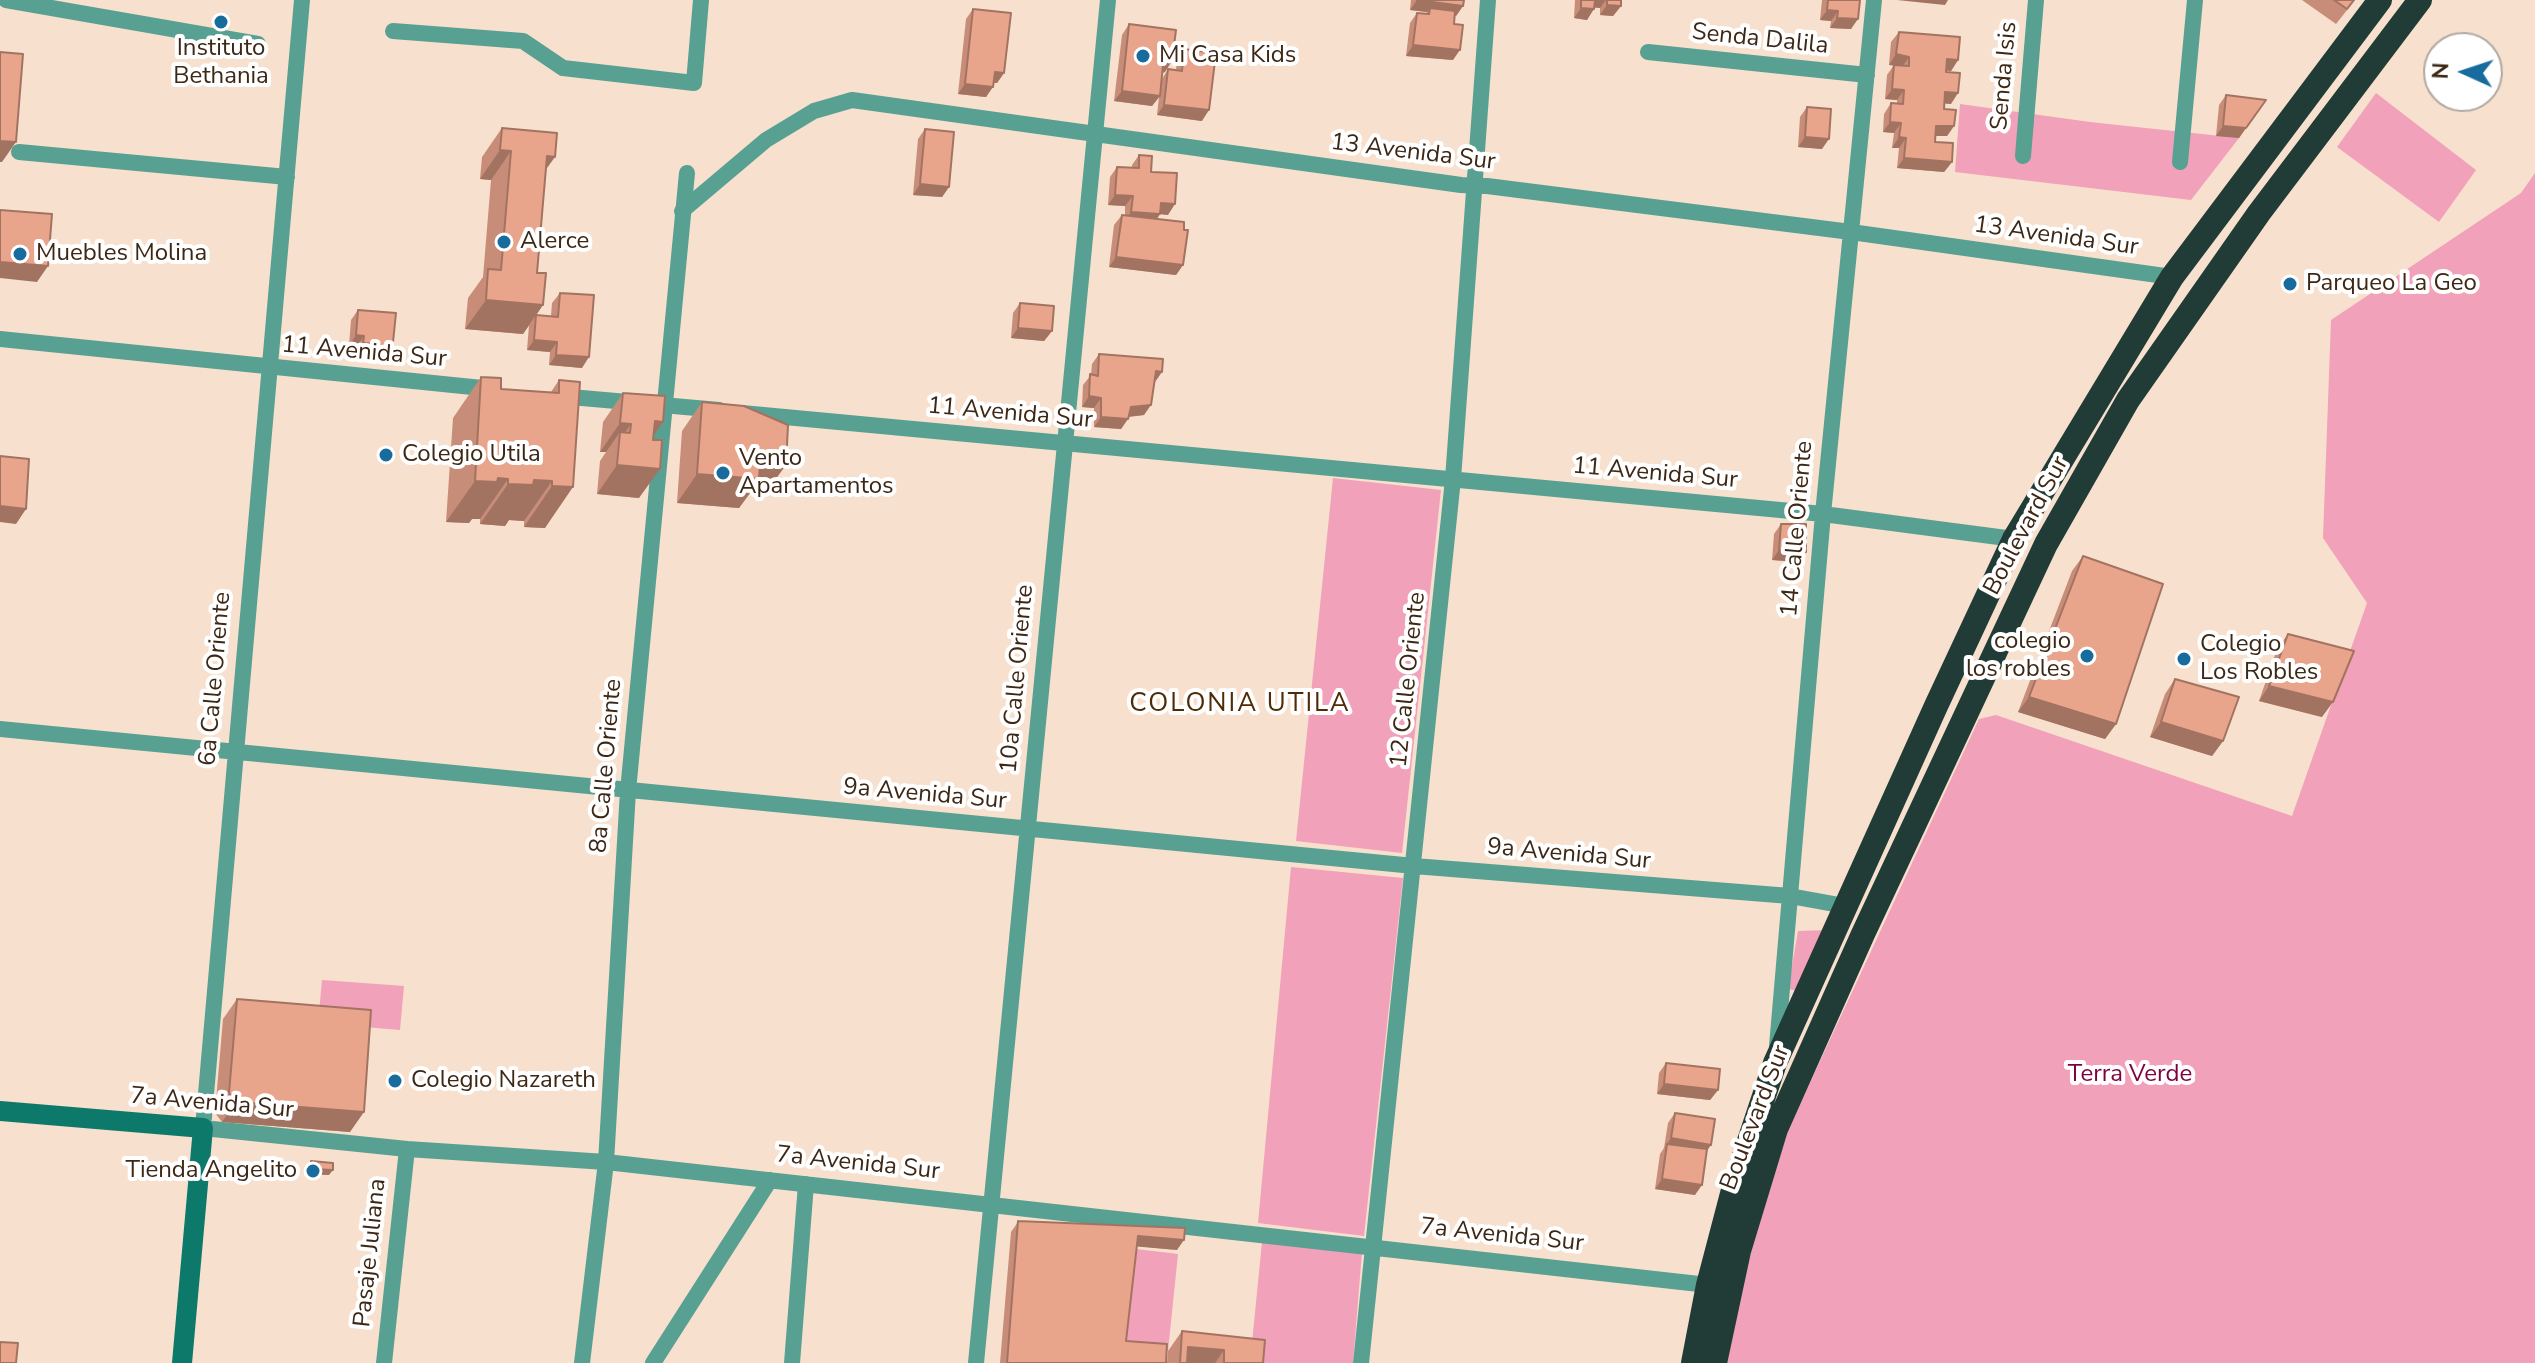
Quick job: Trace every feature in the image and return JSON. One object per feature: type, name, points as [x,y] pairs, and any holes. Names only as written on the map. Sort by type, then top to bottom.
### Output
[{"type":"highway","name":"Boulevard Sur","points":[[1693,1363],[1708,1285],[1734,1186],[1775,1063],[2014,539],[2172,277],[2380,0]]},
{"type":"highway","name":"Boulevard Sur","points":[[1715,1363],[1739,1251],[1776,1129],[1863,934],[2046,544],[2128,400],[2259,213],[2420,0]]},
{"type":"street","points":[[6,0],[258,44]]},
{"type":"street","name":"6a Calle Oriente","points":[[182,1363],[302,0]]},
{"type":"street","points":[[393,31],[523,41],[563,68],[694,83],[701,0]]},
{"type":"street","name":"10a Calle Oriente","points":[[976,1363],[1108,0]]},
{"type":"street","name":"12 Calle Oriente","points":[[1361,1363],[1453,479],[1488,0]]},
{"type":"street","name":"14 Calle Oriente","points":[[1775,1063],[1823,514],[1874,0]]},
{"type":"street","name":"Senda Isis","points":[[2023,156],[2036,0]]},
{"type":"street","points":[[2180,162],[2195,0]]},
{"type":"street","name":"Senda Dalila","points":[[1648,52],[1867,75]]},
{"type":"street","name":"13 Avenida Sur","points":[[682,211],[766,140],[814,111],[852,100],[1474,186],[1851,232],[2172,277]]},
{"type":"street","points":[[19,152],[287,177]]},
{"type":"street","name":"8a Calle Oriente","points":[[582,1363],[606,1162],[628,791],[687,173]]},
{"type":"street","name":"11 Avenida Sur","points":[[0,339],[506,391]]},
{"type":"street","name":"11 Avenida Sur","points":[[538,393],[1823,514],[2014,539]]},
{"type":"street","name":"9a Avenida Sur","points":[[0,729],[1366,862],[1790,896],[1845,906]]},
{"type":"street","name":"7a Avenida Sur","points":[[0,1111],[407,1149],[606,1162],[1708,1285]]},
{"type":"street","name":"Pasaje Juliana","points":[[384,1363],[407,1149]]},
{"type":"street","points":[[653,1363],[770,1180]]},
{"type":"street","points":[[792,1363],[806,1184]]},
{"type":"green space","points":[[2376,93],[2476,170],[2439,222],[2337,147]]},
{"type":"green space","points":[[1960,104],[2239,138],[2191,200],[1955,172]]},
{"type":"green space","name":"Terra Verde","points":[[2535,173],[2535,1363],[1718,1363],[1787,1132],[1979,719],[1996,715],[2292,816],[2367,603],[2323,538],[2331,320],[2521,193]]},
{"type":"green space","points":[[1333,478],[1441,490],[1402,853],[1296,841]]},
{"type":"green space","points":[[1291,867],[1403,878],[1364,1236],[1258,1223]]},
{"type":"green space","points":[[1829,930],[1798,991],[1788,989],[1798,931]]},
{"type":"green space","points":[[322,980],[404,986],[400,1030],[318,1023]]},
{"type":"green space","points":[[1262,1242],[1362,1252],[1353,1363],[1250,1363]]},
{"type":"green space","points":[[1136,1249],[1178,1254],[1168,1351],[1125,1350]]},
{"type":"building","points":[[1417,0],[1464,0],[1463,6]]},
{"type":"building","points":[[1581,0],[1595,0],[1594,9],[1581,8]]},
{"type":"building","points":[[1607,0],[1621,0],[1621,6],[1607,5]]},
{"type":"building","points":[[1828,0],[1860,0],[1858,19],[1837,18],[1838,11],[1827,10]]},
{"type":"building","points":[[2334,0],[2354,0],[2347,9]]},
{"type":"building","points":[[1430,8],[1455,11],[1454,24],[1463,25],[1460,50],[1413,45],[1417,13],[1429,14]]},
{"type":"building","points":[[973,9],[1011,13],[1004,73],[995,72],[993,87],[965,84]]},
{"type":"building","name":"Mi Casa Kids","points":[[1129,24],[1176,30],[1172,61],[1163,65],[1160,96],[1122,91]]},
{"type":"building","points":[[1899,32],[1960,37],[1958,60],[1947,59],[1946,72],[1960,73],[1958,93],[1945,92],[1944,109],[1956,110],[1954,126],[1936,126],[1935,142],[1953,143],[1952,162],[1904,158],[1906,138],[1899,137],[1901,123],[1890,122],[1891,103],[1903,104],[1904,90],[1892,89],[1894,65],[1909,66],[1909,57],[1896,54]]},
{"type":"building","points":[[1184,49],[1216,53],[1209,110],[1164,105],[1168,69],[1182,71]]},
{"type":"building","points":[[0,52],[23,54],[16,142],[0,141]]},
{"type":"building","points":[[2226,95],[2266,100],[2246,128],[2223,126]]},
{"type":"building","points":[[1807,107],[1831,109],[1829,139],[1805,137]]},
{"type":"building","points":[[502,128],[557,133],[555,157],[547,156],[537,273],[546,273],[543,305],[486,300],[488,269],[501,270],[511,151],[500,150]]},
{"type":"building","points":[[925,129],[954,132],[949,187],[920,184]]},
{"type":"building","points":[[1139,155],[1152,156],[1151,172],[1177,173],[1175,204],[1161,203],[1160,214],[1131,212],[1133,196],[1115,195],[1117,167],[1139,168]]},
{"type":"building","points":[[0,210],[52,214],[48,266],[0,262]]},
{"type":"building","points":[[1122,215],[1184,222],[1184,230],[1188,230],[1183,265],[1116,257]]},
{"type":"building","points":[[560,293],[594,295],[589,357],[556,355],[557,342],[534,340],[536,315],[558,317]]},
{"type":"building","points":[[1020,303],[1054,306],[1052,331],[1018,328]]},
{"type":"building","points":[[358,310],[396,313],[392,352],[373,351],[374,344],[363,343],[364,336],[356,335]]},
{"type":"building","points":[[1099,354],[1163,359],[1162,372],[1156,371],[1151,405],[1131,407],[1128,419],[1101,417],[1101,398],[1089,396],[1090,374],[1098,376]]},
{"type":"building","points":[[481,377],[501,378],[501,389],[559,393],[559,380],[580,382],[573,487],[552,486],[552,481],[534,480],[533,485],[508,484],[508,479],[498,478],[497,482],[475,481]]},
{"type":"building","points":[[623,393],[665,396],[663,422],[655,421],[653,440],[662,440],[660,469],[617,465],[620,432],[630,433],[631,424],[620,423]]},
{"type":"building","points":[[702,402],[744,406],[788,425],[786,465],[760,463],[759,479],[697,474]]},
{"type":"building","points":[[0,456],[29,459],[26,509],[0,506]]},
{"type":"building","points":[[1781,524],[1806,524],[1806,552],[1779,550]]},
{"type":"building","name":"colegio los robles","points":[[2083,556],[2163,584],[2116,724],[2029,697]]},
{"type":"building","name":"colegio los robles","points":[[2288,634],[2354,651],[2333,702],[2269,686]]},
{"type":"building","points":[[2175,679],[2239,697],[2223,741],[2161,722]]},
{"type":"building","points":[[237,999],[371,1010],[364,1112],[236,1102],[229,1093]]},
{"type":"building","points":[[1666,1063],[1720,1069],[1718,1090],[1664,1084]]},
{"type":"building","points":[[1675,1113],[1715,1119],[1711,1145],[1671,1138]]},
{"type":"building","points":[[1667,1144],[1707,1149],[1702,1185],[1662,1179]]},
{"type":"building","points":[[311,1161],[333,1163],[333,1170],[311,1169]]},
{"type":"building","points":[[1018,1221],[1185,1228],[1184,1240],[1138,1236],[1126,1341],[1167,1344],[1166,1363],[1007,1363]]},
{"type":"building","points":[[1182,1331],[1265,1340],[1263,1363],[1224,1363],[1224,1350],[1188,1347],[1187,1363],[1180,1363]]},
{"type":"building","points":[[0,1342],[18,1343],[16,1363],[0,1363]]},
{"type":"place","name":"Instituto Bethania","points":[[221,22]]},
{"type":"place","name":"Mi Casa Kids","points":[[1143,56]]},
{"type":"place","name":"Alerce","points":[[504,242]]},
{"type":"place","name":"Muebles Molina","points":[[20,254]]},
{"type":"place","name":"Parqueo La Geo","points":[[2290,284]]},
{"type":"place","name":"Colegio Utila","points":[[386,455]]},
{"type":"place","name":"Vento Apartamentos","points":[[723,473]]},
{"type":"place","name":"colegio los robles","points":[[2087,656]]},
{"type":"place","name":"Colegio Los Robles","points":[[2184,659]]},
{"type":"place","name":"Colegio Nazareth","points":[[395,1081]]},
{"type":"place","name":"Tienda Angelito","points":[[313,1171]]},
{"type":"district","name":"COLONIA UTILA","points":[[1240,705]]}]
